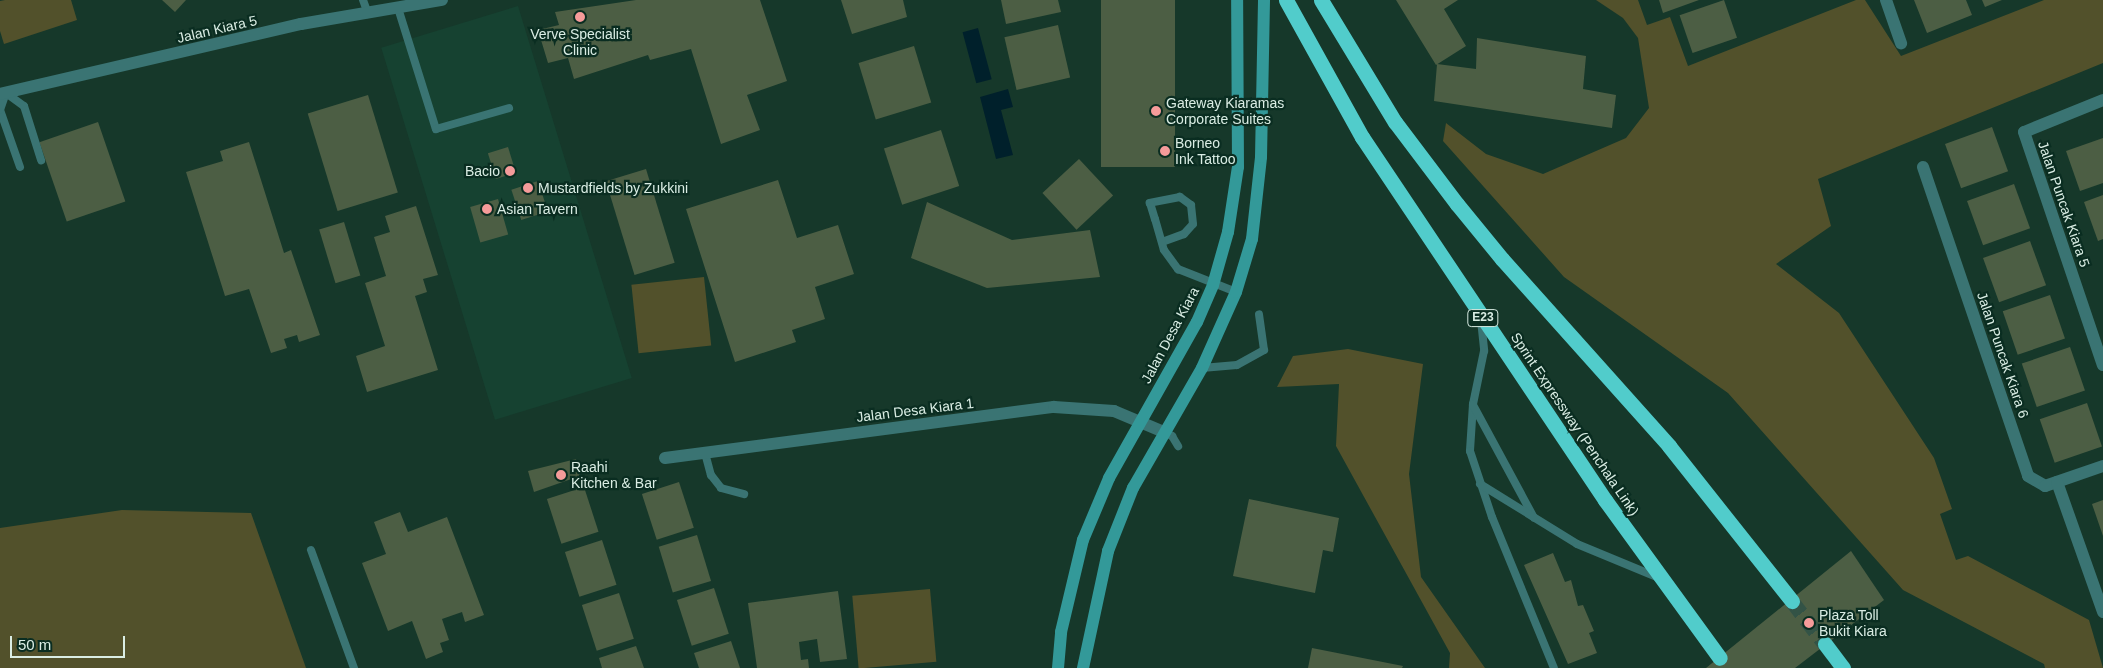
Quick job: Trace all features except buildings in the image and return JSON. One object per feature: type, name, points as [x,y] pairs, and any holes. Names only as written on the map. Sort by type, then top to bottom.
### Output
[{"type":"highway","name":"Sprint Expressway (Penchala Link)","points":[[1286,0],[1362,137],[1663,580],[1720,658]]},
{"type":"highway","points":[[1321,0],[1395,122],[1502,259],[1669,446],[1792,601]]},
{"type":"highway","points":[[1825,644],[1843,668]]},
{"type":"main road","name":"Jalan Desa Kiara","points":[[1058,668],[1061,632],[1083,540],[1109,478],[1140,421],[1186,344],[1213,285],[1228,232],[1238,167],[1240,111],[1237,0]]},
{"type":"main road","points":[[1084,668],[1108,551],[1134,488],[1202,368],[1236,292],[1252,239],[1261,157],[1264,0]]},
{"type":"street","name":"Jalan Kiara 5","points":[[3,93],[301,24],[442,0]]},
{"type":"street","points":[[1886,0],[1902,43]]},
{"type":"street","name":"Jalan Puncak Kiara 5","points":[[2103,100],[2024,132],[2103,366]]},
{"type":"street","name":"Jalan Puncak Kiara 6","points":[[1923,167],[2028,476],[2045,486],[2103,466]]},
{"type":"street","name":"Jalan Desa Kiara 1","points":[[665,458],[1054,407],[1114,411],[1166,433]]},
{"type":"street","points":[[2058,482],[2103,612]]},
{"type":"lane","points":[[363,0],[368,14]]},
{"type":"lane","points":[[398,8],[436,129],[509,108]]},
{"type":"lane","points":[[20,167],[0,110],[3,93],[24,106],[42,160]]},
{"type":"lane","points":[[1162,242],[1189,230],[1194,212],[1180,197],[1150,203],[1162,242],[1178,269],[1213,285],[1236,292]]},
{"type":"lane","points":[[1480,313],[1484,351],[1473,404],[1470,451],[1480,484],[1554,668]]},
{"type":"lane","points":[[1202,368],[1236,365],[1264,350],[1259,314]]},
{"type":"lane","points":[[1473,404],[1535,520]]},
{"type":"lane","points":[[1166,433],[1172,436],[1178,446]]},
{"type":"lane","points":[[705,453],[711,475],[721,488],[744,494]]},
{"type":"lane","points":[[1480,484],[1535,520],[1577,544],[1663,580]]},
{"type":"lane","points":[[311,550],[354,668]]},
{"type":"shaded area","points":[[71,0],[77,20],[4,44],[0,31],[0,1]]},
{"type":"shaded area","points":[[1596,0],[1638,0],[1647,25],[1670,17],[1688,66],[1856,0],[1865,0],[1901,56],[2044,0],[2103,0],[2103,63],[1818,179],[1831,226],[1776,264],[1839,313],[1934,458],[1952,509],[1940,514],[1956,560],[1968,556],[2089,620],[2103,668],[2045,668],[2044,664],[1903,590],[1728,393],[1564,277],[1443,141],[1446,123],[1486,154],[1543,174],[1626,138],[1649,108],[1638,38],[1623,18]]},
{"type":"shaded area","points":[[518,6],[632,378],[495,420],[381,48]]},
{"type":"shaded area","points":[[704,277],[711,346],[639,353],[631,285]]},
{"type":"shaded area","points":[[1348,349],[1423,364],[1409,474],[1421,577],[1485,668],[1449,668],[1450,653],[1336,446],[1339,384],[1277,387],[1293,356]]},
{"type":"shaded area","points":[[122,510],[251,513],[306,668],[0,668],[0,528]]},
{"type":"shaded area","points":[[930,589],[936,662],[859,668],[852,596]]},
{"type":"water","points":[[978,28],[992,79],[976,83],[963,32]]},
{"type":"water","points":[[1008,89],[1013,107],[1001,110],[1013,155],[996,159],[980,97]]},
{"type":"tunnel","points":[[1792,601],[1825,644]]},
{"type":"place","name":"Verve Specialist Clinic","points":[[580,17]]},
{"type":"place","name":"Gateway Kiaramas Corporate Suites","points":[[1156,111]]},
{"type":"place","name":"Borneo Ink Tattoo","points":[[1165,151]]},
{"type":"place","name":"Bacio","points":[[510,171]]},
{"type":"place","name":"Mustardfields by Zukkini","points":[[528,188]]},
{"type":"place","name":"Asian Tavern","points":[[487,209]]},
{"type":"place","name":"Raahi Kitchen & Bar","points":[[561,475]]},
{"type":"place","name":"Plaza Toll Bukit Kiara","points":[[1809,623]]}]
